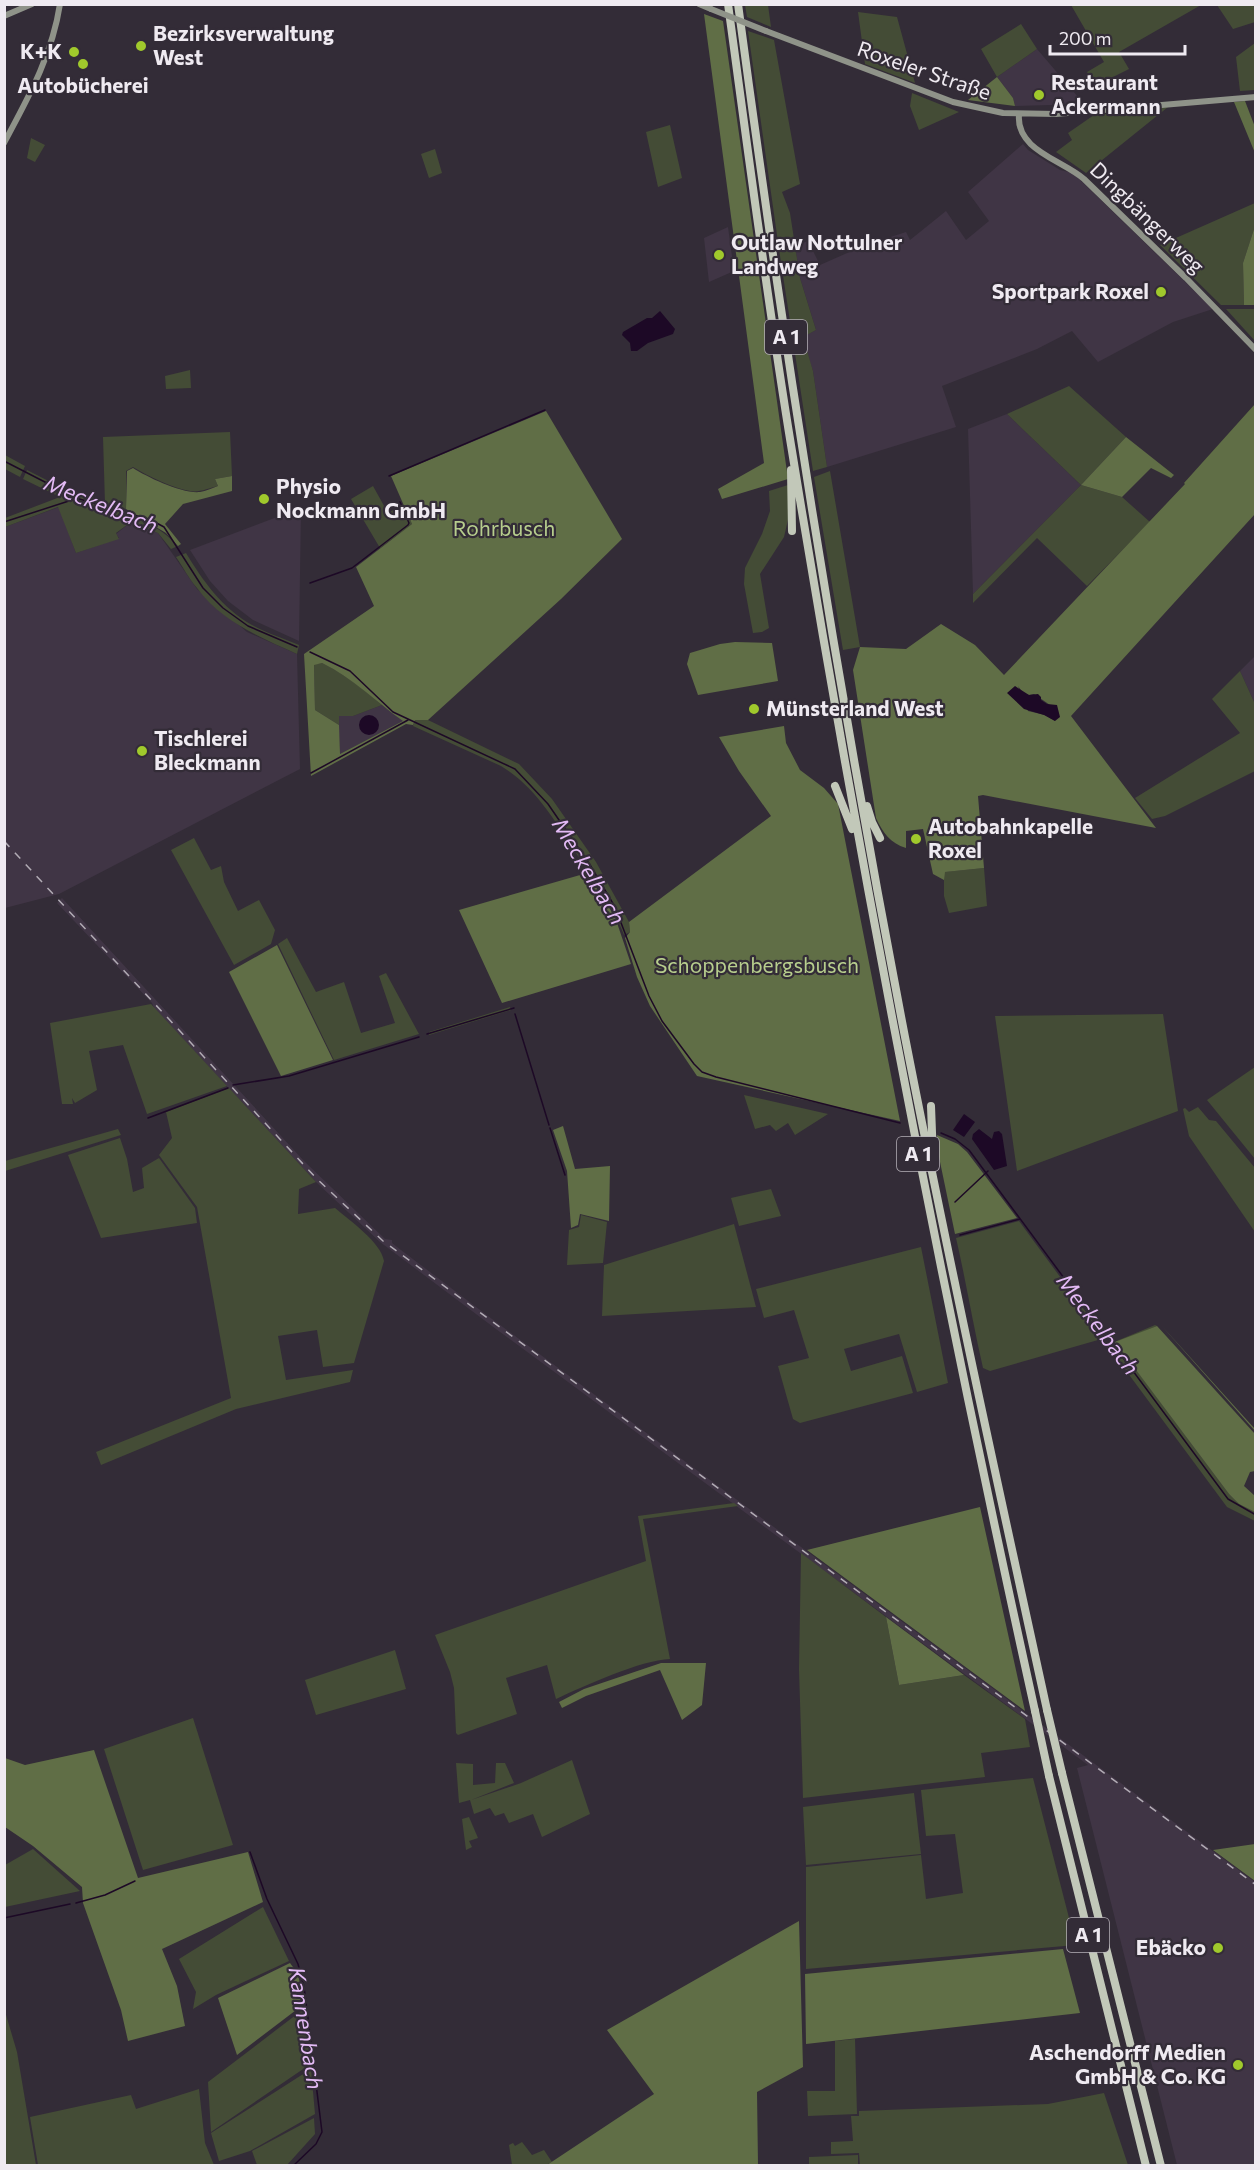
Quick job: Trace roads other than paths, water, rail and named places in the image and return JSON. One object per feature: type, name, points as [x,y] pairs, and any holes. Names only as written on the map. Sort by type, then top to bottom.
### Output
[{"type":"highway","name":"A 1","points":[[728,4],[790,441],[897,1051],[955,1339],[1049,1776],[1146,2163]]},
{"type":"highway","name":"A 1","points":[[738,4],[805,466],[897,998],[965,1336],[1047,1710],[1161,2166]]},
{"type":"highway","points":[[790,441],[792,531]]},
{"type":"highway","points":[[857,775],[872,822],[880,838]]},
{"type":"highway","points":[[835,786],[862,858]]},
{"type":"highway","points":[[931,1106],[933,1182]]},
{"type":"main road","points":[[4,16],[32,4]]},
{"type":"main road","points":[[4,143],[40,75],[55,31],[60,4]]},
{"type":"main road","name":"Roxeler Straße","points":[[699,4],[953,102],[988,111],[1019,115],[1079,113],[1256,97]]},
{"type":"main road","name":"Dingbängerweg","points":[[1019,115],[1019,127],[1027,141],[1084,179],[1256,350]]},
{"type":"waterway","points":[[389,476],[545,410]]},
{"type":"waterway","name":"Meckelbach","points":[[4,461],[76,498],[151,520],[164,527],[203,588],[223,608],[248,626],[297,647]]},
{"type":"waterway","points":[[4,522],[75,499]]},
{"type":"waterway","points":[[310,583],[352,568],[408,525],[400,502]]},
{"type":"waterway","name":"Meckelbach","points":[[310,652],[350,671],[393,712],[515,769],[548,804],[590,865],[615,907],[649,996],[662,1021],[702,1072],[900,1123]]},
{"type":"waterway","points":[[311,773],[408,720]]},
{"type":"waterway","points":[[427,1034],[514,1008]]},
{"type":"waterway","points":[[515,1014],[549,1125]]},
{"type":"waterway","points":[[233,1085],[289,1076],[419,1037]]},
{"type":"waterway","points":[[148,1118],[228,1088]]},
{"type":"waterway","points":[[550,1128],[565,1175]]},
{"type":"waterway","name":"Meckelbach","points":[[941,1133],[955,1139],[969,1150],[1228,1499],[1256,1515]]},
{"type":"waterway","points":[[955,1202],[988,1171]]},
{"type":"waterway","points":[[960,1235],[1020,1219]]},
{"type":"waterway","name":"Kannenbach","points":[[250,1852],[267,1899],[298,1964],[304,1987],[322,2132],[316,2144],[293,2166]]},
{"type":"waterway","points":[[76,1903],[105,1895],[135,1881]]},
{"type":"waterway","points":[[4,1918],[70,1904]]},
{"type":"railway","points":[[4,841],[316,1178],[383,1241],[1256,1885]]},
{"type":"place","name":"Bezirksverwaltung West","points":[[141,46]]},
{"type":"place","name":"K+K","points":[[74,52]]},
{"type":"place","name":"Autobücherei","points":[[83,64]]},
{"type":"place","name":"Restaurant Ackermann","points":[[1039,95]]},
{"type":"place","name":"Outlaw Nottulner Landweg","points":[[719,255]]},
{"type":"place","name":"Sportpark Roxel","points":[[1161,292]]},
{"type":"place","name":"Physio Nockmann GmbH","points":[[264,499]]},
{"type":"place","name":"Münsterland West","points":[[754,709]]},
{"type":"place","name":"Tischlerei Bleckmann","points":[[142,751]]},
{"type":"place","name":"Autobahnkapelle Roxel","points":[[916,839]]},
{"type":"place","name":"Ebäcko","points":[[1218,1948]]},
{"type":"place","name":"Aschendorff Medien GmbH & Co. KG","points":[[1238,2065]]},
{"type":"park label","name":"Rohrbusch","points":[[504,529]]},
{"type":"park label","name":"Schoppenbergsbusch","points":[[757,966]]}]
